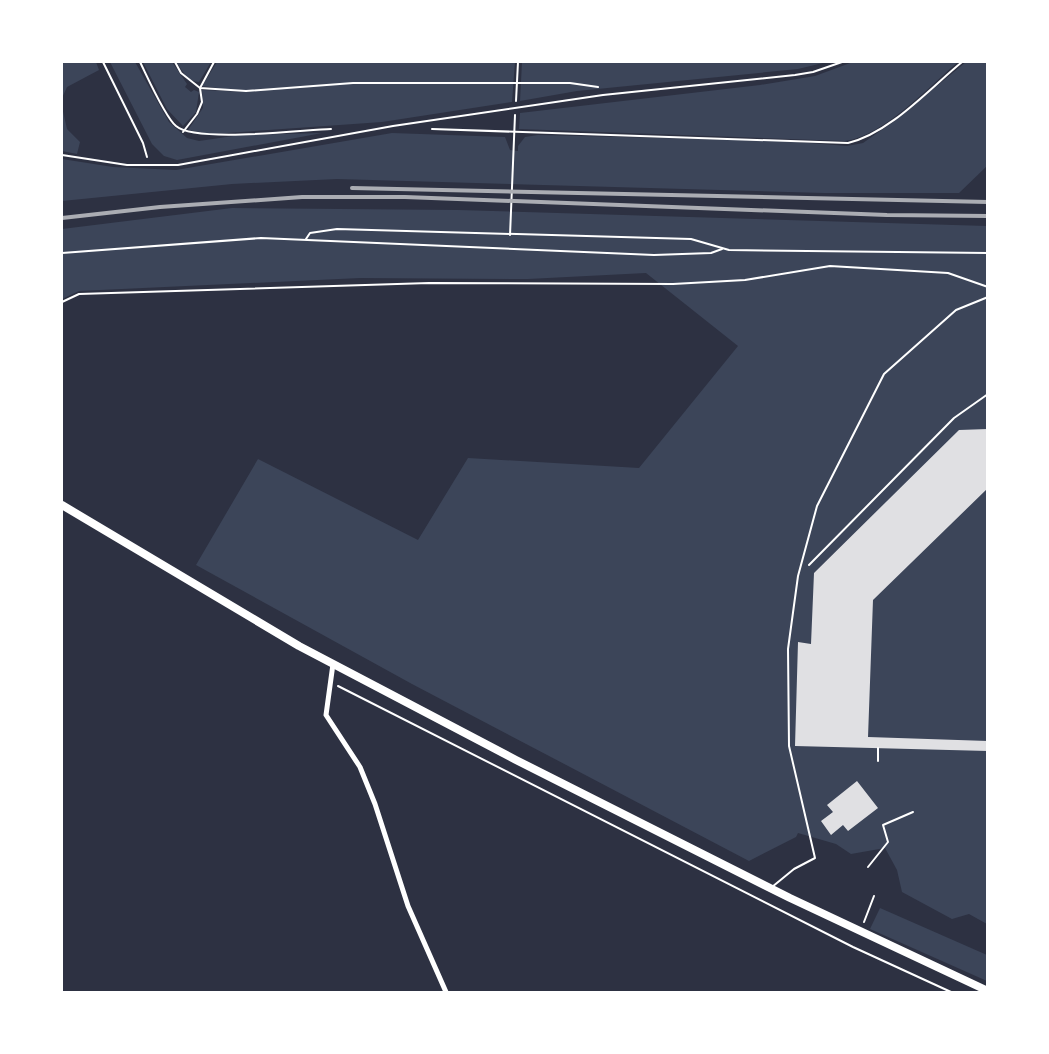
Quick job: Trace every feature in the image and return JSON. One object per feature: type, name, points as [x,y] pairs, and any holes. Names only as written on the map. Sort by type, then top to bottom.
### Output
[{"type":"main road","points":[[62,505],[333,664],[770,889],[987,991]]},
{"type":"street","points":[[333,664],[326,715],[360,767],[375,804],[408,906],[432,955],[446,993]]},
{"type":"lane","points":[[62,155],[149,165],[178,165],[393,126],[603,95],[795,75],[813,72],[843,62]]},
{"type":"lane","points":[[770,889],[794,868],[814,858],[789,746],[788,649],[798,576],[817,506],[885,374],[956,310],[987,297]]},
{"type":"path","points":[[103,62],[143,143],[149,165]]},
{"type":"path","points":[[140,62],[173,124],[183,132],[213,136],[332,129],[358,133]]},
{"type":"path","points":[[175,62],[182,73],[200,88],[246,91],[353,82],[597,86],[603,95]]},
{"type":"path","points":[[183,132],[197,114],[202,102],[200,88],[214,62]]},
{"type":"path","points":[[516,100],[518,62]]},
{"type":"path","points":[[426,128],[513,134],[574,132],[848,143],[867,138],[886,126],[962,62]]},
{"type":"path","points":[[510,235],[515,116]]},
{"type":"path","points":[[306,239],[310,233],[337,229],[681,239],[712,244],[722,249]]},
{"type":"path","points":[[62,253],[221,240],[306,239],[592,253],[692,254],[722,249],[987,253]]},
{"type":"path","points":[[62,302],[79,294],[357,284],[672,284],[745,280],[830,266],[948,273],[987,287]]},
{"type":"path","points":[[798,576],[954,418],[987,394]]},
{"type":"path","points":[[330,682],[853,947],[951,993]]},
{"type":"path","points":[[878,748],[878,761]]},
{"type":"path","points":[[868,867],[888,842],[883,825],[912,812]]},
{"type":"shaded area","points":[[62,62],[96,62],[99,70],[67,87],[62,98]]},
{"type":"shaded area","points":[[110,62],[135,62],[169,122],[187,138],[199,141],[240,135],[322,133],[177,160],[164,156],[152,144]]},
{"type":"shaded area","points":[[143,62],[172,62],[187,84],[185,87],[191,92],[194,90],[199,92],[196,112],[183,126],[167,109]]},
{"type":"shaded area","points":[[176,62],[211,62],[199,82],[188,78]]},
{"type":"shaded area","points":[[217,62],[515,62],[512,102],[382,122],[212,134],[188,130],[203,108],[202,90],[248,92],[202,86]]},
{"type":"shaded area","points":[[522,62],[827,62],[798,69],[577,91],[520,101]]},
{"type":"shaded area","points":[[853,62],[958,62],[890,120],[860,137],[845,141],[519,129],[520,113],[760,85],[815,76]]},
{"type":"shaded area","points":[[966,62],[987,62],[987,166],[959,193],[824,193],[337,179],[232,184],[62,201],[62,159],[113,167],[176,170],[392,133],[505,137],[510,150],[518,151],[518,146],[525,137],[538,135],[784,141],[847,146],[863,143],[893,122]]},
{"type":"shaded area","points":[[62,107],[67,129],[80,142],[77,154],[62,151]]},
{"type":"shaded area","points":[[232,208],[458,210],[987,226],[987,924],[969,914],[952,919],[902,892],[897,870],[885,848],[851,854],[836,844],[798,833],[796,837],[749,861],[412,684],[196,565],[258,459],[418,540],[468,458],[639,468],[738,346],[646,273],[528,279],[360,278],[79,291],[62,299],[62,229]]},
{"type":"shaded area","points":[[880,908],[987,955],[987,981],[870,929]]},
{"type":"building","points":[[988,429],[988,488],[873,600],[868,737],[988,741],[988,751],[795,746],[798,642],[811,644],[814,573],[959,430]]},
{"type":"building","points":[[857,781],[878,808],[848,831],[843,825],[831,835],[821,821],[833,812],[827,805]]},
{"type":"railway","points":[[352,188],[988,202]]},
{"type":"railway","points":[[62,218],[160,207],[302,197],[405,197],[887,215],[988,216]]}]
